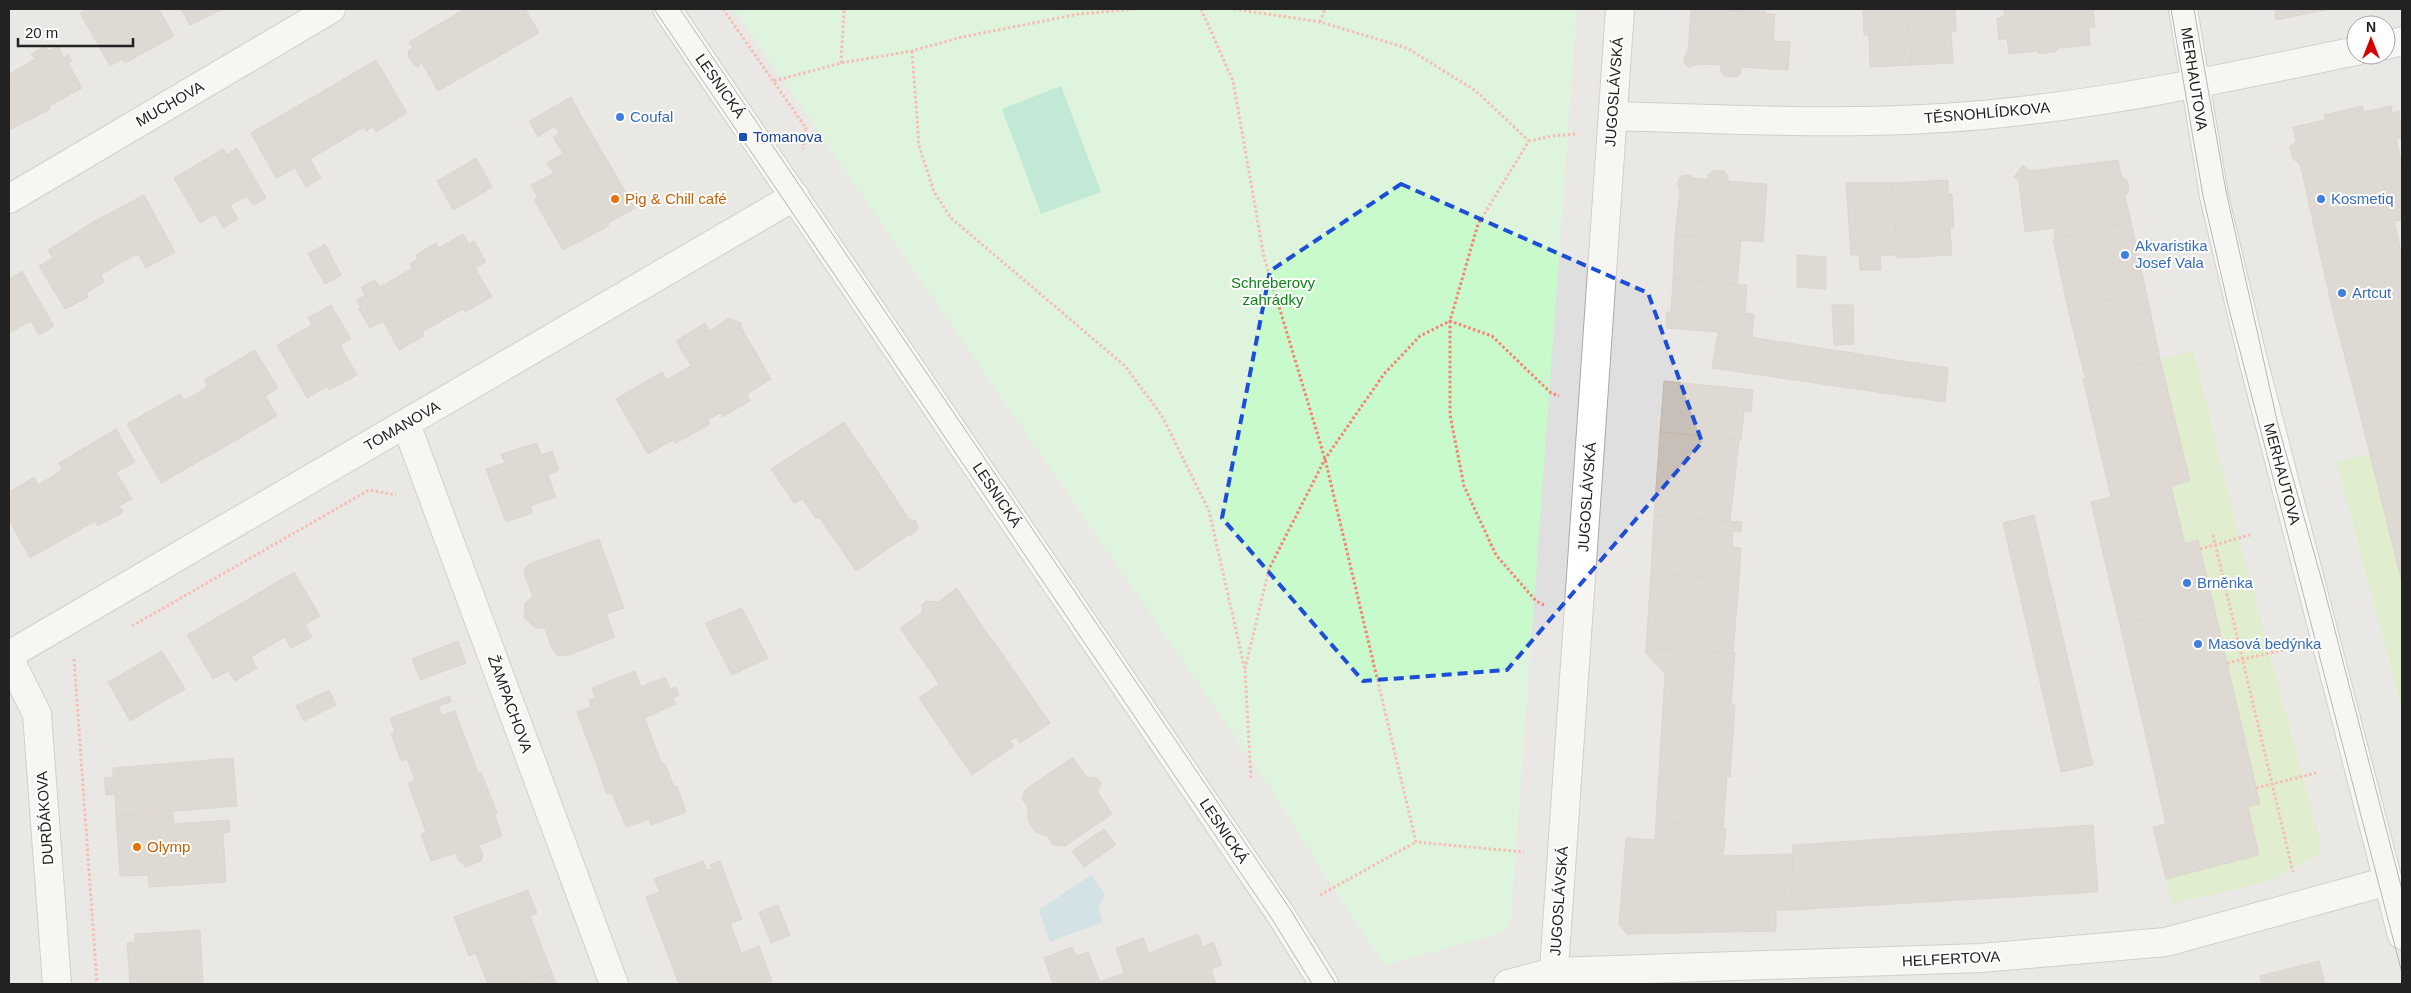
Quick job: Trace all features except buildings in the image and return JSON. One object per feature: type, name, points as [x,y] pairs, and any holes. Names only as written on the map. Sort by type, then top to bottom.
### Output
[{"type":"street","name":"MUCHOVA","points":[[9,199],[332,9]]},
{"type":"street","name":"LESNICKÁ","points":[[667,9],[1281,915],[1324,984]]},
{"type":"street","name":"JUGOSLÁVSKÁ","points":[[1554,978],[1620,9]]},
{"type":"street","name":"MERHAUTOVA","points":[[2183,9],[2214,196],[2250,352],[2402,935]]},
{"type":"street","name":"TĚSNOHLÍDKOVA","points":[[1613,116],[1810,122],[1903,120],[2002,113],[2140,96],[2346,53]]},
{"type":"street","name":"TOMANOVA","points":[[9,657],[795,196]]},
{"type":"street","name":"ŽAMPACHOVA","points":[[406,424],[614,984]]},
{"type":"street","name":"DURĎÁKOVA","points":[[9,657],[37,714],[57,984]]},
{"type":"street","name":"HELFERTOVA","points":[[1508,984],[1554,978],[1981,958],[2166,942],[2388,881]]},
{"type":"path","points":[[723,9],[806,128]]},
{"type":"path","points":[[841,63],[844,9]]},
{"type":"path","points":[[774,81],[841,63],[912,50],[962,37],[1079,14],[1135,9]]},
{"type":"path","points":[[1201,9],[1233,81],[1264,257],[1326,460],[1416,842]]},
{"type":"path","points":[[1234,9],[1320,22],[1408,48],[1476,91],[1529,141]]},
{"type":"path","points":[[1320,22],[1325,9]]},
{"type":"path","points":[[912,50],[919,146],[934,192],[952,218],[1125,366],[1162,416],[1208,511],[1245,670],[1251,780]]},
{"type":"path","points":[[1544,605],[1536,601],[1496,554],[1464,486],[1450,415],[1450,322],[1478,224],[1529,141],[1552,136],[1580,134]]},
{"type":"path","points":[[1245,670],[1269,569],[1326,460],[1384,374],[1420,336],[1450,322],[1492,336],[1551,393],[1560,396]]},
{"type":"path","points":[[129,628],[369,490],[406,496]]},
{"type":"path","points":[[2200,549],[2253,534]]},
{"type":"path","points":[[2213,535],[2295,878]]},
{"type":"path","points":[[2227,663],[2283,650]]},
{"type":"path","points":[[77,657],[73,660],[97,984]]},
{"type":"path","points":[[2256,788],[2316,774]]},
{"type":"path","points":[[1320,895],[1416,842],[1524,852]]},
{"type":"highlighted area","points":[[1401,184],[1648,293],[1702,442],[1507,670],[1363,681],[1222,518],[1270,271]]},
{"type":"shaded area","points":[[9,9],[2402,9],[2402,984],[9,984]]},
{"type":"green space","name":"Schreberovy zahrádky","points":[[734,9],[1577,9],[1511,919],[1508,928],[1499,934],[1385,965],[1321,869],[1269,786]]},
{"type":"green space","points":[[1061,86],[1101,192],[1041,214],[1002,109]]},
{"type":"green space","points":[[2194,351],[2243,554],[2321,844],[2318,854],[2267,882],[2172,904],[2166,879],[2259,855],[2248,806],[2260,803],[2198,541],[2185,544],[2171,486],[2190,481],[2160,359]]},
{"type":"green space","points":[[2370,454],[2402,582],[2402,710],[2336,462]]},
{"type":"water","points":[[1091,875],[1105,894],[1098,906],[1103,922],[1050,942],[1039,910]]},
{"type":"tram line","points":[[654,9],[1272,919],[1312,984]]},
{"type":"tram line","points":[[680,9],[1290,909],[1336,984]]},
{"type":"tram line","points":[[2171,9],[2203,196],[2229,309],[2402,973]]},
{"type":"tram line","points":[[2194,9],[2226,191],[2278,425],[2324,588],[2402,890]]},
{"type":"place","name":"Coufal","points":[[620,117]]},
{"type":"place","name":"Tomanova","points":[[743,137]]},
{"type":"place","name":"Pig & Chill café","points":[[615,199]]},
{"type":"place","name":"Kosmetiq","points":[[2321,199]]},
{"type":"place","name":"Akvaristika Josef Vala","points":[[2125,255]]},
{"type":"place","name":"Artcut","points":[[2342,293]]},
{"type":"place","name":"Brněnka","points":[[2187,583]]},
{"type":"place","name":"Masová bedýnka","points":[[2198,644]]},
{"type":"place","name":"Olymp","points":[[137,847]]}]
